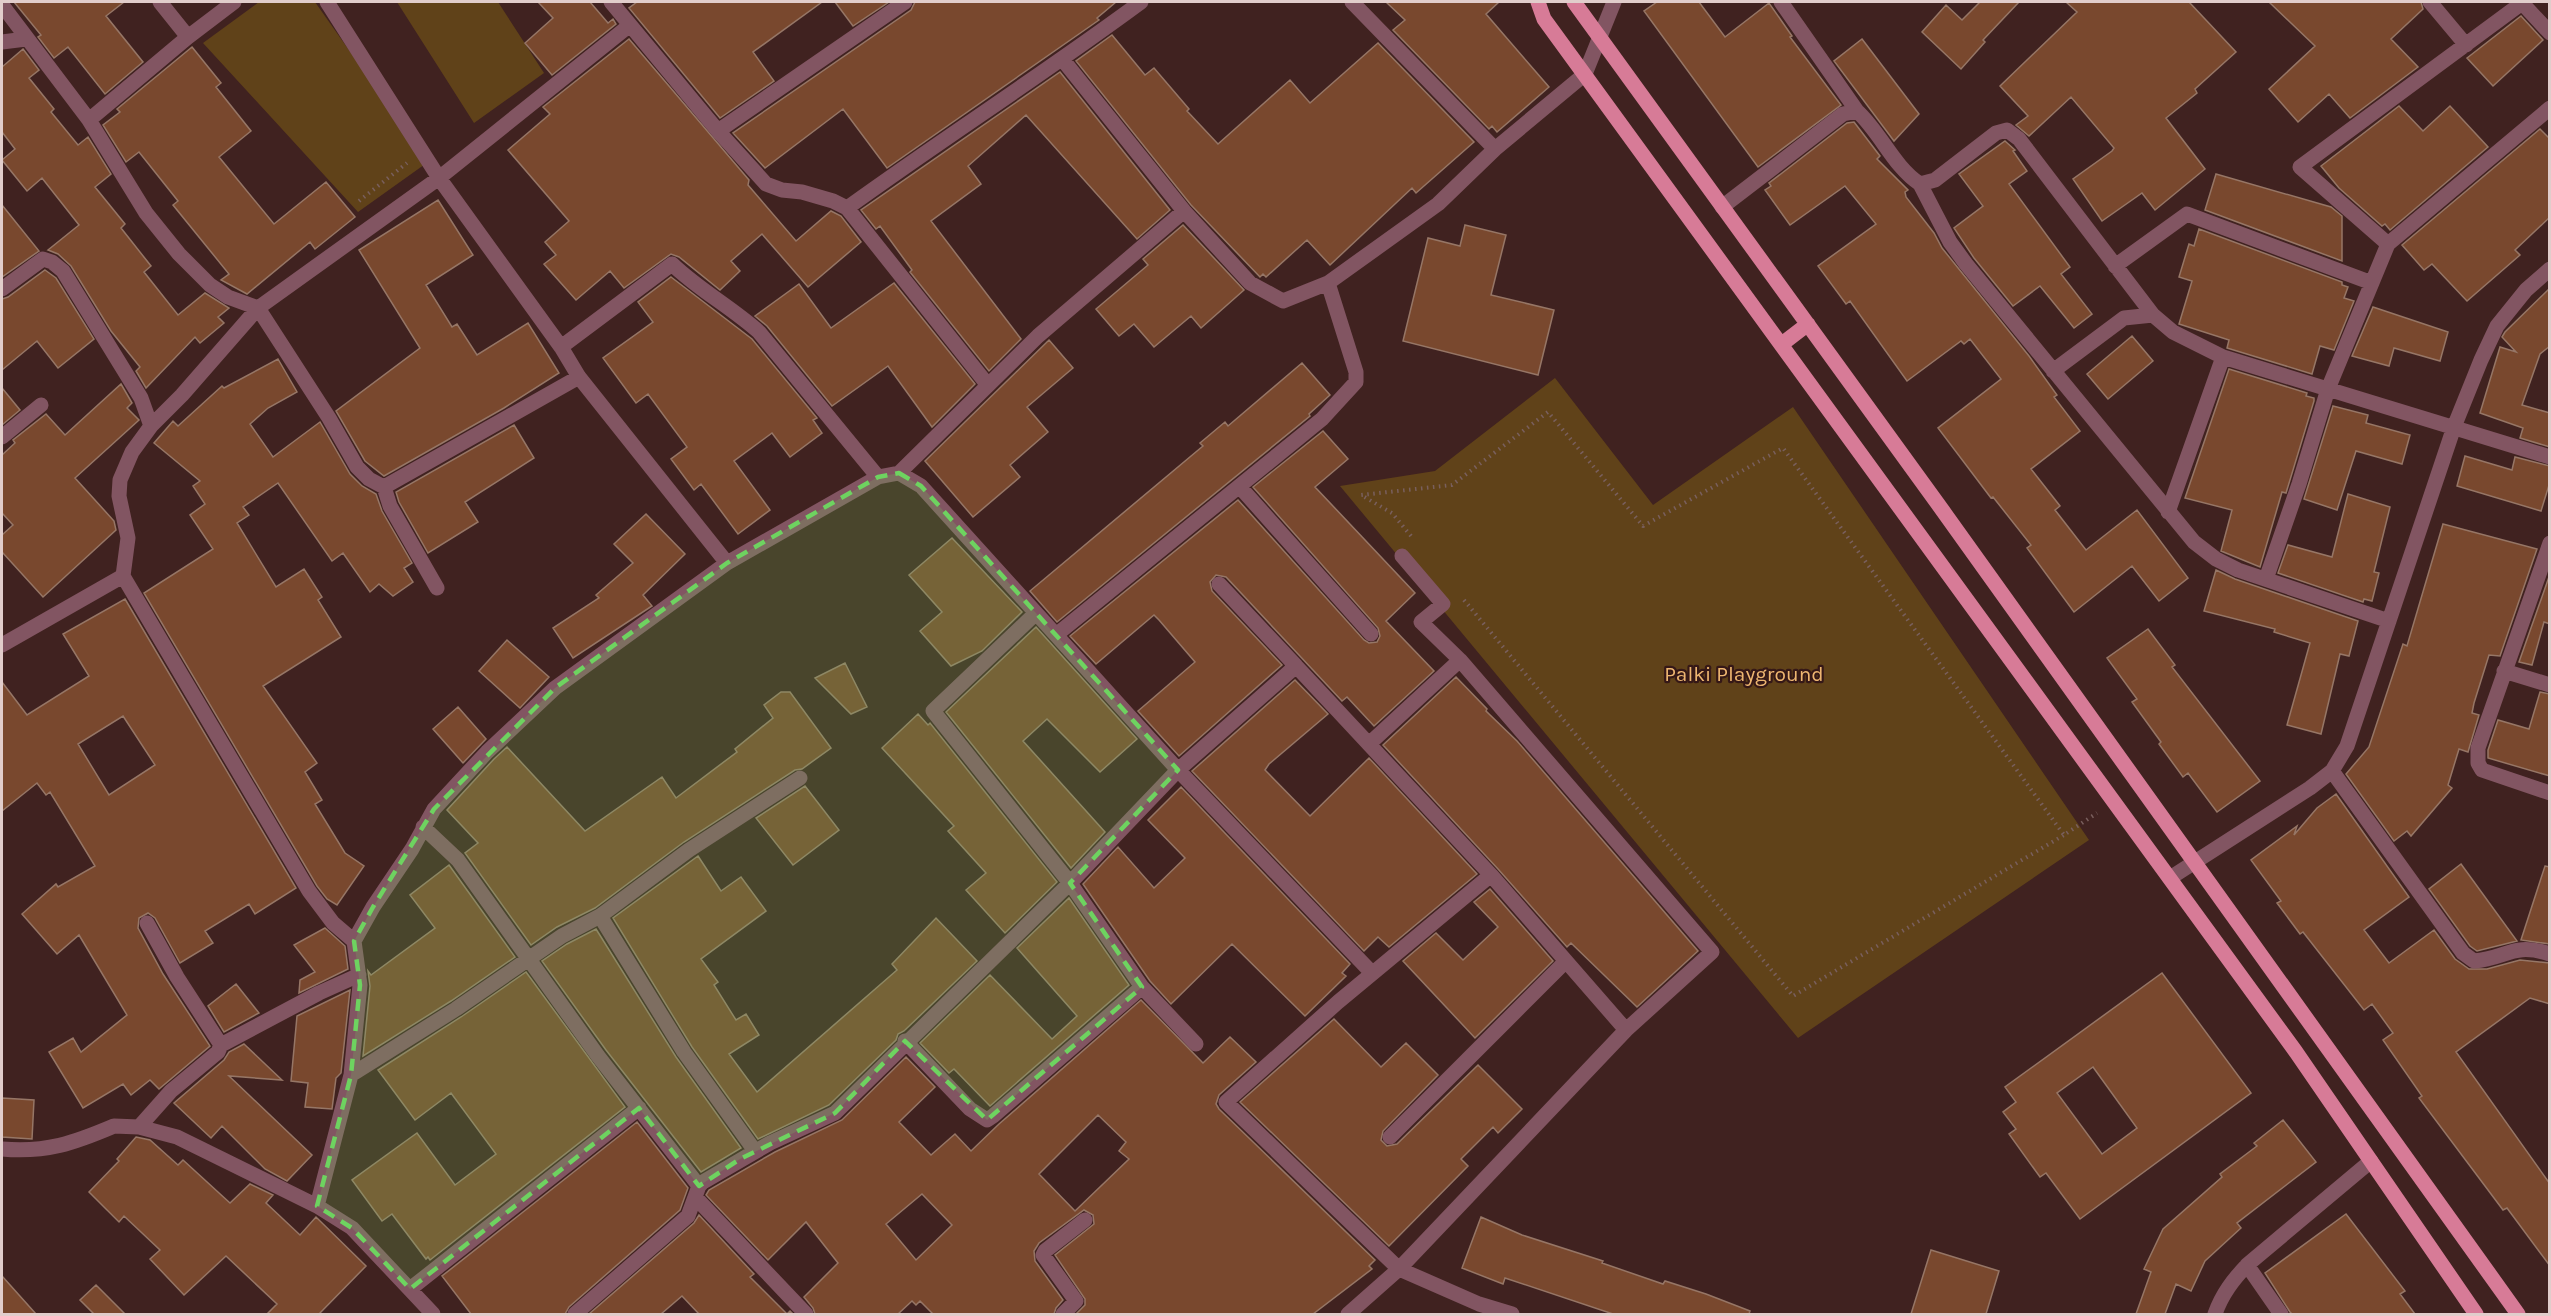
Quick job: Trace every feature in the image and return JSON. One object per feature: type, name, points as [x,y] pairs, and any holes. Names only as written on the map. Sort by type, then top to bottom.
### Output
[{"type":"main road","points":[[1538,2],[1544,19],[2170,878],[2371,1161],[2476,1314]]},
{"type":"main road","points":[[1574,2],[1808,324],[2518,1314]]},
{"type":"main road","points":[[1782,344],[1808,324]]},
{"type":"street","points":[[160,2],[188,37]]},
{"type":"street","points":[[89,120],[188,37],[234,2]]},
{"type":"street","points":[[327,2],[439,178],[561,348],[579,377],[727,563]]},
{"type":"street","points":[[718,131],[905,2]]},
{"type":"street","points":[[847,208],[944,138],[1063,60],[1141,2]]},
{"type":"street","points":[[1352,2],[1495,149]]},
{"type":"street","points":[[1063,60],[1184,211],[1250,283],[1283,300],[1328,283],[1438,204],[1495,149],[1585,74],[1614,2]]},
{"type":"street","points":[[1781,2],[1857,111],[1870,122],[1908,177],[1920,184],[1950,242],[1966,264],[2194,542],[2216,560],[2389,621]]},
{"type":"street","points":[[2430,2],[2466,45]]},
{"type":"street","points":[[617,3],[630,25],[718,131],[766,184],[782,190],[802,192],[833,201],[847,208],[987,384]]},
{"type":"street","points":[[2388,244],[2300,167],[2522,3],[2550,33]]},
{"type":"street","points":[[2,5],[89,120],[146,213],[179,254],[210,285],[228,297],[258,308],[329,418],[357,467],[369,479],[384,487],[390,506],[437,588]]},
{"type":"street","points":[[354,941],[333,923],[309,891],[123,576],[128,538],[119,496],[120,480],[132,452],[151,426],[183,395],[258,308],[439,178],[630,25]]},
{"type":"street","points":[[2,42],[26,39]]},
{"type":"street","points":[[2266,579],[2328,389],[2388,244],[2550,108]]},
{"type":"street","points":[[1722,207],[1843,114],[1857,111]]},
{"type":"street","points":[[1920,184],[1935,180],[1996,133],[2007,130],[2019,139],[2152,315],[2173,332],[2223,357],[2550,457]]},
{"type":"street","points":[[317,1206],[351,1075],[360,985],[354,941],[373,907],[412,849],[434,809],[487,752],[555,688],[727,563],[878,477],[899,472],[1038,336],[1184,211]]},
{"type":"street","points":[[2115,266],[2187,214],[2372,283]]},
{"type":"street","points":[[2,289],[43,259],[52,262],[63,271],[141,398],[151,426]]},
{"type":"street","points":[[561,348],[672,264],[693,284],[736,311],[759,332],[878,477]]},
{"type":"street","points":[[2170,878],[2310,788],[2332,771],[2347,746],[2454,427],[2497,326],[2526,290],[2550,269]]},
{"type":"street","points":[[1056,635],[1322,419],[1356,382],[1356,372],[1328,283]]},
{"type":"street","points":[[2053,370],[2124,318],[2152,315]]},
{"type":"street","points":[[2169,512],[2223,357]]},
{"type":"street","points":[[384,487],[579,377]]},
{"type":"street","points":[[2,437],[41,405]]},
{"type":"street","points":[[899,472],[921,486],[1178,770],[1372,973]]},
{"type":"street","points":[[1240,487],[1371,633]]},
{"type":"street","points":[[2550,543],[2543,578],[2504,671],[2478,748],[2478,763],[2482,770],[2550,793]]},
{"type":"street","points":[[1348,1314],[1399,1269],[1626,1030],[1712,952],[1460,660],[1421,622],[1443,604],[1402,556]]},
{"type":"street","points":[[2,645],[123,576]]},
{"type":"street","points":[[1219,584],[1491,875],[1626,1030]]},
{"type":"street","points":[[1036,613],[933,711],[1070,884],[1142,987],[1196,1044]]},
{"type":"street","points":[[1370,743],[1460,660]]},
{"type":"street","points":[[575,1314],[688,1216],[703,1182],[755,1151],[835,1113],[906,1041],[1070,884],[1178,770],[1296,666]]},
{"type":"street","points":[[2504,671],[2550,685]]},
{"type":"street","points":[[2332,771],[2463,953],[2474,961],[2487,960],[2527,948],[2550,954]]},
{"type":"street","points":[[351,1075],[530,960],[562,936],[600,916],[689,850],[800,778]]},
{"type":"street","points":[[423,827],[458,860],[698,1192],[806,1314]]},
{"type":"street","points":[[1491,875],[1372,973],[1226,1102],[1399,1269],[1479,1304],[1512,1314]]},
{"type":"street","points":[[600,916],[684,1053],[755,1151]]},
{"type":"street","points":[[147,923],[172,969],[221,1045]]},
{"type":"street","points":[[1390,1137],[1566,961]]},
{"type":"street","points":[[139,1127],[171,1091],[218,1052],[221,1045],[319,993],[359,975]]},
{"type":"street","points":[[906,1041],[970,1108],[987,1120],[1142,987]]},
{"type":"street","points":[[410,1288],[639,1108]]},
{"type":"street","points":[[2,1149],[29,1152],[58,1147],[114,1126],[139,1127],[177,1137],[317,1206],[352,1228],[433,1314]]},
{"type":"street","points":[[2215,1314],[2220,1299],[2247,1265],[2371,1161]]},
{"type":"street","points":[[1063,1314],[1076,1301],[1043,1255],[1085,1220]]},
{"type":"street","points":[[2247,1265],[2281,1314]]},
{"type":"path","points":[[359,201],[422,152]]},
{"type":"path","points":[[1414,541],[1392,513],[1360,495],[1452,484],[1548,412],[1643,526],[1783,448],[2064,835]]},
{"type":"path","points":[[1460,595],[1793,996],[2064,835],[2115,802]]},
{"type":"highlighted area","points":[[899,473],[921,486],[1178,770],[1070,883],[1142,987],[987,1120],[905,1041],[835,1113],[740,1159],[699,1186],[639,1108],[410,1289],[352,1228],[317,1206],[351,1075],[360,985],[354,941],[373,907],[434,809],[555,688],[727,563],[878,477]]},
{"type":"green space","points":[[259,2],[315,2],[428,162],[358,212],[203,43]]},
{"type":"green space","points":[[397,2],[498,2],[544,73],[474,123]]},
{"type":"green space","name":"Palki Playground","points":[[1555,378],[1653,505],[1793,407],[2089,840],[1798,1038],[1340,486],[1435,471]]},
{"type":"building","points":[[14,2],[124,2],[106,16],[143,62],[105,94],[68,47],[54,58],[38,37],[41,35]]},
{"type":"building","points":[[538,2],[590,2],[608,23],[613,19],[616,24],[552,75],[525,43],[553,18]]},
{"type":"building","points":[[637,2],[822,2],[753,52],[774,81],[720,118],[629,8]]},
{"type":"building","points":[[835,2],[889,2],[853,26]]},
{"type":"building","points":[[915,2],[1116,2],[1097,18],[1099,20],[887,168],[843,109],[765,168],[733,133],[911,10]]},
{"type":"building","points":[[1386,2],[1499,2],[1486,14],[1549,87],[1497,132],[1492,126],[1489,129],[1393,30],[1405,20]]},
{"type":"building","points":[[1657,2],[1699,2],[1725,37],[1769,3],[1792,36],[1790,37],[1841,105],[1758,167],[1644,11]]},
{"type":"building","points":[[1980,2],[2019,2],[1983,40],[1985,42],[1961,69],[1922,32],[1946,5],[1962,20]]},
{"type":"building","points":[[2066,2],[2189,2],[2236,52],[2195,89],[2197,93],[2166,118],[2205,169],[2155,210],[2142,193],[2102,221],[2073,179],[2114,148],[2071,97],[2029,136],[2016,125],[2028,116],[2000,86],[2077,12]]},
{"type":"building","points":[[2269,2],[2421,2],[2423,9],[2391,39],[2418,67],[2350,118],[2329,94],[2298,122],[2269,89],[2315,46]]},
{"type":"building","points":[[2521,16],[2543,40],[2493,86],[2467,58]]},
{"type":"building","points":[[1112,35],[1145,75],[1154,68],[1189,109],[1187,111],[1218,144],[1290,80],[1310,103],[1378,43],[1474,142],[1416,193],[1412,188],[1330,265],[1307,240],[1266,277],[1263,274],[1260,277],[1191,205],[1076,61]]},
{"type":"building","points":[[629,39],[749,180],[748,185],[796,241],[831,211],[841,216],[861,242],[808,287],[762,234],[731,261],[740,271],[720,290],[679,257],[671,254],[624,288],[610,271],[576,300],[544,264],[556,255],[545,242],[569,221],[508,150],[550,114],[543,107]]},
{"type":"building","points":[[1862,39],[1919,114],[1894,141],[1834,61]]},
{"type":"building","points":[[192,47],[221,83],[216,87],[251,131],[219,157],[274,224],[326,182],[355,217],[315,249],[310,242],[247,294],[221,280],[229,274],[173,205],[178,201],[139,152],[126,162],[103,125],[120,112],[117,109]]},
{"type":"building","points":[[23,49],[39,70],[29,78],[54,109],[51,112],[78,145],[88,137],[111,174],[95,187],[125,224],[121,228],[151,266],[144,272],[178,315],[205,293],[229,308],[218,317],[224,323],[200,343],[195,337],[146,388],[136,371],[140,367],[111,331],[71,266],[58,254],[48,250],[79,225],[42,178],[27,191],[2,160],[15,149],[2,132],[2,67]]},
{"type":"building","points":[[1060,72],[1170,210],[1137,239],[1026,115],[968,166],[981,184],[931,221],[1021,339],[989,371],[910,272],[912,270],[880,226],[876,229],[861,210]]},
{"type":"building","points":[[2399,106],[2423,131],[2450,106],[2488,147],[2390,230],[2385,224],[2382,226],[2339,188],[2321,166]]},
{"type":"building","points":[[1854,122],[1880,156],[1877,159],[1908,190],[1905,192],[1906,197],[1934,233],[1942,248],[2029,356],[2057,395],[2054,397],[2080,431],[2031,469],[2060,506],[2055,510],[2086,550],[2137,510],[2188,578],[2159,601],[2132,566],[2074,612],[2027,548],[2031,545],[1993,497],[1991,498],[1938,428],[2001,379],[1970,339],[1964,344],[1961,341],[1907,381],[1850,301],[1846,304],[1818,266],[1876,224],[1845,186],[1790,225],[1765,190],[1771,186],[1769,183],[1847,123]]},
{"type":"building","points":[[2540,129],[2550,139],[2550,217],[2515,250],[2520,255],[2467,301],[2432,264],[2424,270],[2402,245]]},
{"type":"building","points":[[2005,141],[2015,150],[2013,151],[2027,171],[2009,184],[2070,267],[2061,274],[2092,314],[2074,328],[2040,286],[2013,306],[1974,258],[1954,228],[1983,206],[1959,174]]},
{"type":"building","points":[[2216,174],[2331,207],[2342,216],[2342,261],[2205,210]]},
{"type":"building","points":[[438,200],[473,255],[426,285],[452,327],[457,324],[477,355],[528,323],[559,373],[504,408],[384,476],[365,461],[336,411],[420,348],[359,250]]},
{"type":"building","points":[[2,205],[39,251],[2,277]]},
{"type":"building","points":[[1183,225],[1244,290],[1201,328],[1191,316],[1154,347],[1134,324],[1119,336],[1096,309],[1148,265],[1143,259]]},
{"type":"building","points":[[1465,225],[1506,235],[1491,295],[1554,310],[1538,375],[1403,341],[1428,238],[1460,246]]},
{"type":"building","points":[[2199,229],[2342,282],[2342,285],[2348,287],[2344,298],[2354,301],[2334,350],[2320,346],[2312,374],[2227,348],[2229,340],[2179,324],[2192,281],[2179,277],[2189,244],[2194,246]]},
{"type":"building","points":[[45,270],[56,278],[94,339],[58,368],[37,341],[2,370],[2,299]]},
{"type":"building","points":[[671,277],[752,339],[817,418],[813,420],[822,433],[790,457],[772,433],[734,461],[770,510],[738,534],[701,484],[694,490],[671,459],[687,447],[648,394],[636,403],[603,358],[653,322],[638,302]]},
{"type":"building","points":[[894,283],[975,384],[932,427],[888,366],[832,406],[767,326],[755,316],[799,284],[831,328]]},
{"type":"building","points":[[2550,288],[2550,346],[2540,354],[2522,405],[2550,413],[2550,447],[2520,438],[2523,428],[2480,413],[2500,347],[2516,352],[2502,337]]},
{"type":"building","points":[[2373,307],[2448,332],[2440,361],[2394,348],[2389,366],[2352,356]]},
{"type":"building","points":[[2132,336],[2153,361],[2108,399],[2087,374]]},
{"type":"building","points":[[1049,340],[1073,368],[1027,407],[1048,432],[1010,465],[1020,477],[973,517],[925,461]]},
{"type":"building","points":[[278,359],[297,392],[268,408],[250,424],[273,457],[320,422],[350,474],[362,486],[376,494],[382,511],[412,563],[404,568],[413,582],[393,596],[379,584],[370,592],[343,553],[332,561],[278,483],[243,507],[249,515],[237,523],[276,587],[304,569],[322,597],[318,600],[341,637],[263,686],[317,763],[305,772],[322,800],[315,804],[345,853],[364,866],[337,905],[327,899],[317,886],[144,593],[213,549],[190,515],[205,504],[193,486],[200,481],[154,443],[173,421],[178,426],[222,386],[224,388]]},
{"type":"building","points":[[1302,363],[1330,395],[1309,414],[1310,416],[1057,622],[1030,591],[1203,446],[1200,443],[1225,422],[1228,426]]},
{"type":"building","points":[[2229,369],[2307,393],[2306,396],[2314,398],[2286,493],[2282,492],[2260,567],[2221,551],[2232,510],[2185,498]]},
{"type":"building","points":[[121,384],[132,403],[127,408],[139,420],[75,478],[114,521],[116,530],[43,597],[2,552],[2,535],[13,525],[2,513],[2,455],[15,443],[13,440],[46,414],[65,435]]},
{"type":"building","points":[[2,388],[20,410],[2,425]]},
{"type":"building","points":[[2333,406],[2368,415],[2366,423],[2410,435],[2402,464],[2356,451],[2337,510],[2304,499]]},
{"type":"building","points":[[514,425],[534,458],[465,502],[478,522],[428,553],[399,502],[396,492]]},
{"type":"building","points":[[1323,431],[1348,459],[1315,487],[1415,593],[1386,621],[1434,671],[1374,726],[1347,697],[1342,701],[1226,577],[1216,575],[1210,582],[1212,591],[1282,665],[1179,756],[1138,711],[1195,662],[1159,620],[1154,615],[1096,664],[1070,636],[1238,500],[1364,640],[1369,643],[1377,642],[1380,636],[1378,628],[1253,487]]},
{"type":"building","points":[[2465,456],[2512,470],[2515,457],[2550,466],[2550,482],[2541,511],[2457,486]]},
{"type":"building","points":[[2348,494],[2390,507],[2374,572],[2379,573],[2372,601],[2364,599],[2363,602],[2278,573],[2288,545],[2332,557]]},
{"type":"building","points":[[646,514],[685,554],[643,595],[652,606],[573,658],[553,628],[599,598],[596,595],[633,563],[614,544]]},
{"type":"building","points":[[2443,524],[2537,549],[2500,656],[2489,655],[2472,713],[2479,715],[2468,752],[2459,749],[2448,785],[2452,788],[2411,836],[2407,831],[2394,841],[2346,774],[2369,747],[2403,644],[2407,646]]},
{"type":"building","points":[[952,538],[1022,612],[982,651],[951,666],[920,631],[942,612],[909,575]]},
{"type":"building","points":[[2216,570],[2235,579],[2358,621],[2349,656],[2340,654],[2321,734],[2287,725],[2310,643],[2274,632],[2275,629],[2204,611]]},
{"type":"building","points":[[2550,574],[2550,624],[2544,622],[2532,665],[2519,662]]},
{"type":"building","points":[[125,599],[296,888],[255,914],[249,904],[205,931],[213,943],[180,963],[155,918],[148,913],[139,918],[138,928],[163,974],[210,1046],[159,1089],[150,1080],[131,1095],[123,1084],[83,1108],[49,1052],[73,1038],[81,1052],[127,1015],[79,935],[57,954],[22,914],[56,884],[58,887],[95,866],[50,792],[46,795],[37,783],[2,811],[2,682],[27,715],[89,676],[63,634]],"holes":[[[123,716],[155,765],[109,795],[78,744]]]},
{"type":"building","points":[[1036,627],[1137,739],[1100,772],[1047,719],[1023,741],[1105,832],[1071,868],[946,712]]},
{"type":"building","points":[[2148,629],[2175,665],[2172,667],[2260,781],[2217,812],[2188,773],[2183,777],[2159,744],[2161,742],[2132,702],[2137,699],[2107,658]]},
{"type":"building","points":[[507,640],[549,677],[520,708],[479,671]]},
{"type":"building","points":[[845,663],[867,707],[851,714],[815,678]]},
{"type":"building","points":[[1456,677],[1517,741],[1698,951],[1637,1007],[1571,943],[1567,947],[1383,745]]},
{"type":"building","points":[[1295,680],[1328,714],[1269,764],[1265,770],[1310,816],[1369,758],[1477,874],[1389,947],[1378,937],[1364,951],[1192,771]]},
{"type":"building","points":[[781,692],[790,692],[831,748],[802,769],[795,770],[684,842],[595,908],[557,927],[531,945],[465,853],[478,843],[447,810],[494,759],[507,747],[585,831],[662,777],[676,798],[737,752],[735,749],[773,718],[764,705]]},
{"type":"building","points":[[2540,692],[2550,694],[2550,776],[2488,758],[2488,750],[2498,720],[2529,729]]},
{"type":"building","points":[[458,707],[486,739],[463,763],[433,729]]},
{"type":"building","points":[[918,714],[928,725],[930,723],[1057,882],[1005,933],[966,890],[986,873],[948,831],[954,826],[882,748]]},
{"type":"building","points":[[805,786],[839,830],[793,865],[756,818]]},
{"type":"building","points":[[1181,787],[1350,964],[1342,973],[1346,976],[1305,1016],[1232,944],[1171,1004],[1150,981],[1083,884],[1118,847],[1154,888],[1185,858],[1148,820]]},
{"type":"building","points":[[2336,794],[2409,897],[2364,930],[2389,963],[2434,930],[2455,959],[2469,969],[2487,969],[2520,960],[2550,963],[2550,1004],[2530,998],[2456,1052],[2550,1184],[2550,1266],[2507,1208],[2503,1210],[2419,1098],[2422,1096],[2383,1040],[2393,1033],[2372,1004],[2364,1010],[2303,932],[2300,934],[2277,903],[2281,901],[2251,860],[2297,826],[2294,835],[2317,808]]},
{"type":"building","points":[[698,856],[721,891],[741,877],[766,911],[701,959],[718,982],[714,985],[736,1020],[746,1014],[759,1035],[729,1054],[757,1092],[897,970],[892,964],[936,918],[977,961],[904,1031],[898,1034],[896,1040],[829,1105],[758,1139],[692,1047],[613,918]]},
{"type":"building","points":[[2461,864],[2517,941],[2477,951],[2470,946],[2429,889]]},
{"type":"building","points":[[449,865],[515,957],[451,1001],[363,1056],[370,986],[368,971],[371,975],[435,928],[410,895]]},
{"type":"building","points":[[2545,866],[2550,867],[2550,944],[2521,940]]},
{"type":"building","points":[[1490,889],[1553,961],[1475,1038],[1403,961],[1436,933],[1463,960],[1498,927],[1474,902]]},
{"type":"building","points":[[1069,898],[1129,985],[990,1106],[954,1069],[949,1073],[920,1043],[990,975],[1052,1039],[1077,1016],[1017,948]]},
{"type":"building","points":[[325,928],[345,946],[348,969],[299,993],[300,980],[315,972],[294,945]]},
{"type":"building","points":[[596,929],[676,1057],[741,1148],[701,1172],[606,1050],[542,961],[567,944]]},
{"type":"building","points":[[526,972],[625,1107],[430,1260],[428,1257],[426,1259],[392,1214],[382,1221],[352,1180],[417,1133],[455,1185],[496,1154],[451,1093],[415,1120],[378,1070]]},
{"type":"building","points":[[2162,973],[2251,1093],[2080,1219],[2046,1173],[2040,1177],[2009,1134],[2016,1129],[2003,1112],[2016,1102],[2005,1087]],"holes":[[[2093,1067],[2137,1128],[2102,1154],[2057,1093]]]},
{"type":"building","points":[[236,984],[259,1013],[224,1032],[208,1006]]},
{"type":"building","points":[[350,990],[341,1073],[336,1078],[332,1109],[305,1107],[308,1083],[291,1081],[297,1016]]},
{"type":"building","points":[[1141,1000],[1203,1063],[1230,1037],[1256,1062],[1219,1095],[1216,1104],[1375,1260],[1369,1266],[1372,1269],[1313,1314],[1076,1314],[1085,1305],[1085,1299],[1055,1255],[1094,1224],[1093,1215],[1084,1210],[1039,1243],[1034,1251],[1035,1261],[1063,1300],[1054,1314],[933,1314],[920,1301],[916,1305],[912,1301],[898,1314],[815,1314],[804,1297],[838,1263],[806,1222],[768,1260],[706,1195],[709,1190],[775,1152],[842,1120],[906,1057],[935,1087],[899,1122],[931,1155],[955,1134],[971,1151]],"holes":[[[1098,1115],[1126,1142],[1119,1151],[1129,1159],[1075,1211],[1039,1174]],[[922,1194],[952,1225],[916,1260],[886,1224]]]},
{"type":"building","points":[[1334,1019],[1381,1067],[1406,1043],[1438,1075],[1383,1131],[1381,1140],[1387,1146],[1397,1144],[1478,1065],[1522,1109],[1498,1133],[1493,1127],[1461,1159],[1468,1166],[1389,1246],[1240,1102]]},
{"type":"building","points":[[244,1044],[282,1080],[229,1076],[312,1155],[287,1181],[265,1169],[222,1126],[211,1138],[174,1103],[224,1060],[229,1052]]},
{"type":"building","points":[[2,1098],[34,1100],[32,1139],[2,1137]]},
{"type":"building","points":[[2283,1120],[2316,1162],[2237,1223],[2241,1228],[2205,1261],[2191,1291],[2176,1284],[2165,1314],[2136,1314],[2151,1272],[2144,1269],[2163,1229],[2222,1177],[2220,1174],[2257,1146],[2254,1143]]},
{"type":"building","points":[[637,1122],[688,1188],[680,1210],[569,1307],[565,1314],[471,1314],[442,1276]]},
{"type":"building","points":[[136,1137],[150,1140],[178,1165],[183,1160],[230,1203],[250,1184],[273,1195],[266,1203],[300,1235],[316,1217],[366,1266],[319,1314],[267,1314],[277,1304],[226,1256],[184,1295],[150,1259],[160,1250],[124,1216],[119,1222],[89,1192],[119,1161],[117,1159]]},
{"type":"building","points":[[2346,1214],[2405,1291],[2400,1294],[2415,1314],[2292,1314],[2290,1312],[2265,1273]]},
{"type":"building","points":[[699,1215],[754,1274],[750,1277],[787,1314],[699,1314],[682,1296],[661,1314],[589,1314],[694,1223]]},
{"type":"building","points":[[1481,1217],[1522,1235],[1603,1261],[1602,1263],[1663,1284],[1665,1281],[1706,1294],[1750,1311],[1749,1314],[1613,1314],[1505,1278],[1503,1284],[1462,1268]]},
{"type":"building","points":[[1931,1250],[1999,1271],[1986,1314],[1911,1314]]},
{"type":"building","points":[[2,1276],[36,1314],[2,1314]]},
{"type":"building","points":[[96,1285],[125,1314],[94,1314],[80,1300]]}]
